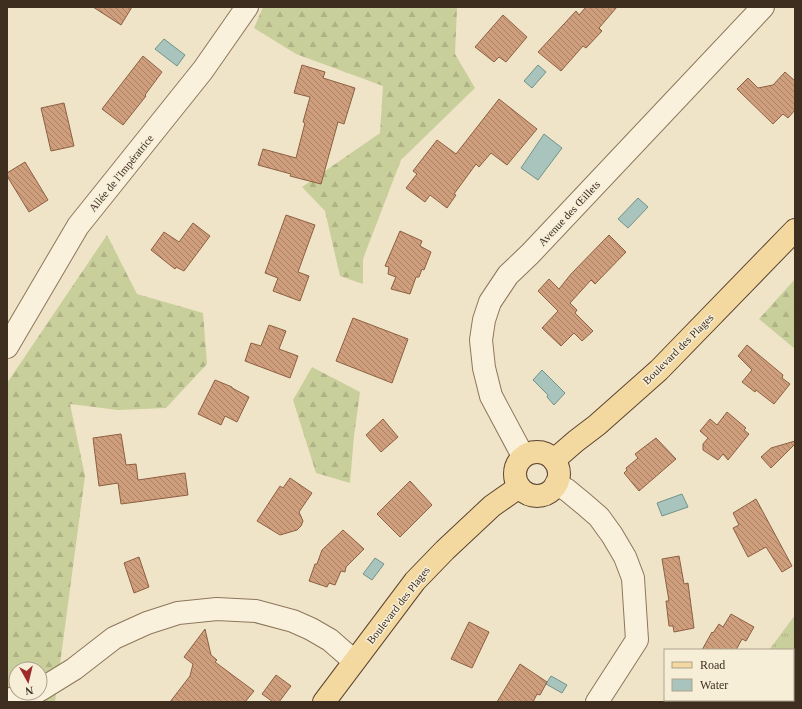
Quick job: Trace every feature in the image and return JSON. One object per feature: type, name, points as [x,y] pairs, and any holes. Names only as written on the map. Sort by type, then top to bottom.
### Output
[{"type":"main road","name":"Boulevard des Plages","points":[[554,460],[597,425],[659,370],[795,230]]},
{"type":"main road","points":[[531,452],[540,452],[548,454],[554,460],[558,468],[559,476],[556,484],[550,491],[543,495],[534,496],[526,493],[519,487],[516,480],[515,471],[523,456],[531,452]]},
{"type":"main road","name":"Boulevard des Plages","points":[[324,702],[415,581],[445,550],[492,506],[519,487]]},
{"type":"street","name":"Allée de l'Impératrice","points":[[7,348],[78,226],[203,70],[248,7]]},
{"type":"street","name":"Avenue des Œillets","points":[[523,456],[491,396],[484,368],[481,340],[484,320],[490,302],[508,276],[763,7]]},
{"type":"street","points":[[556,484],[567,490],[599,517],[625,557],[633,578],[637,640],[598,702]]},
{"type":"street","points":[[48,685],[74,669],[114,638],[147,623],[178,613],[217,609],[256,611],[293,621],[330,640],[354,661]]},
{"type":"green space","points":[[263,7],[457,8],[455,54],[475,88],[401,160],[363,259],[363,284],[340,276],[325,211],[302,187],[380,133],[383,86],[296,54],[254,28]]},
{"type":"green space","points":[[107,235],[137,294],[203,313],[207,364],[166,408],[118,410],[70,404],[85,476],[55,702],[7,702],[7,383]]},
{"type":"green space","points":[[795,279],[795,349],[759,319]]},
{"type":"green space","points":[[312,367],[360,392],[350,483],[316,473],[293,400]]},
{"type":"green space","points":[[795,615],[795,702],[748,701],[794,701],[794,649],[770,649]]},
{"type":"water","points":[[164,39],[185,55],[177,66],[155,49]]},
{"type":"water","points":[[538,65],[546,72],[532,88],[524,81]]},
{"type":"water","points":[[544,134],[562,148],[538,180],[521,168]]},
{"type":"water","points":[[638,198],[648,207],[628,228],[618,219]]},
{"type":"water","points":[[542,370],[565,393],[554,405],[547,397],[548,395],[533,380]]},
{"type":"water","points":[[682,494],[688,507],[662,516],[657,503]]},
{"type":"water","points":[[375,558],[384,564],[372,580],[363,574]]},
{"type":"water","points":[[551,676],[567,685],[562,693],[546,684]]},
{"type":"building","points":[[93,7],[132,7],[121,25]]},
{"type":"building","points":[[586,7],[617,7],[599,28],[602,31],[586,48],[583,46],[561,71],[538,52],[576,11],[579,15]]},
{"type":"building","points":[[503,15],[527,37],[506,62],[499,57],[494,62],[475,47]]},
{"type":"building","points":[[143,56],[162,72],[145,95],[146,96],[123,125],[102,109]]},
{"type":"building","points":[[302,65],[325,72],[323,78],[355,88],[344,124],[338,122],[321,184],[290,176],[291,174],[258,165],[263,149],[296,158],[305,123],[303,122],[310,97],[294,93]]},
{"type":"building","points":[[785,72],[795,81],[795,110],[788,118],[783,114],[773,124],[737,89],[748,78],[758,88],[773,85]]},
{"type":"building","points":[[499,99],[537,129],[507,165],[491,153],[479,167],[476,164],[454,194],[456,195],[447,208],[430,195],[425,202],[406,188],[417,174],[413,171],[437,140],[456,154]]},
{"type":"building","points":[[64,103],[74,146],[51,151],[41,108]]},
{"type":"building","points":[[25,162],[48,200],[29,212],[7,176],[7,173]]},
{"type":"building","points":[[286,215],[315,225],[298,272],[309,276],[300,301],[273,291],[278,278],[265,273]]},
{"type":"building","points":[[193,223],[210,236],[184,271],[176,267],[175,269],[151,250],[164,232],[179,242]]},
{"type":"building","points":[[400,231],[422,241],[420,246],[431,252],[424,270],[422,269],[419,277],[416,277],[410,294],[391,289],[396,277],[388,274],[389,267],[385,266]]},
{"type":"building","points":[[609,235],[626,252],[595,284],[591,280],[570,303],[577,310],[575,313],[593,331],[582,341],[574,333],[561,346],[542,328],[558,311],[538,291],[549,279],[559,289],[571,274]]},
{"type":"building","points":[[353,318],[408,339],[392,383],[336,361]]},
{"type":"building","points":[[269,325],[286,331],[279,349],[298,356],[290,378],[245,361],[251,343],[261,346]]},
{"type":"building","points":[[747,345],[783,375],[782,378],[790,384],[774,404],[756,390],[755,392],[742,382],[752,370],[738,356]]},
{"type":"building","points":[[215,380],[232,387],[249,397],[237,422],[225,416],[221,425],[198,414]]},
{"type":"building","points":[[727,412],[746,428],[744,430],[749,434],[728,460],[723,454],[718,460],[703,450],[703,444],[708,438],[700,431],[710,419],[717,425]]},
{"type":"building","points":[[383,419],[398,437],[381,452],[366,435]]},
{"type":"building","points":[[121,434],[126,465],[136,464],[138,480],[185,473],[188,495],[121,504],[118,483],[99,486],[93,438]]},
{"type":"building","points":[[656,438],[676,459],[639,491],[624,473],[627,470],[626,468],[638,458],[635,454]]},
{"type":"building","points":[[795,441],[795,444],[771,468],[761,457],[771,448]]},
{"type":"building","points":[[290,478],[312,493],[299,512],[303,521],[301,526],[297,530],[280,535],[257,521],[280,486],[283,488]]},
{"type":"building","points":[[410,481],[432,505],[400,537],[377,514]]},
{"type":"building","points":[[756,499],[792,566],[782,572],[766,547],[748,557],[733,528],[739,525],[733,513]]},
{"type":"building","points":[[343,530],[364,549],[346,567],[345,572],[341,571],[335,585],[329,583],[327,587],[309,581],[322,550]]},
{"type":"building","points":[[679,556],[684,584],[688,583],[694,628],[674,632],[673,626],[669,626],[666,601],[669,601],[662,559]]},
{"type":"building","points":[[139,557],[149,587],[134,593],[124,563]]},
{"type":"building","points":[[731,614],[754,627],[746,641],[742,639],[737,649],[703,649],[712,632],[713,633],[719,624],[723,627]]},
{"type":"building","points":[[469,622],[489,632],[472,668],[451,659]]},
{"type":"building","points":[[205,629],[211,655],[217,660],[215,662],[254,691],[245,702],[170,702],[190,676],[193,664],[184,657]]},
{"type":"building","points":[[520,664],[547,682],[540,695],[537,694],[533,702],[497,702]]},
{"type":"building","points":[[276,675],[291,686],[279,702],[273,702],[262,694]]}]
